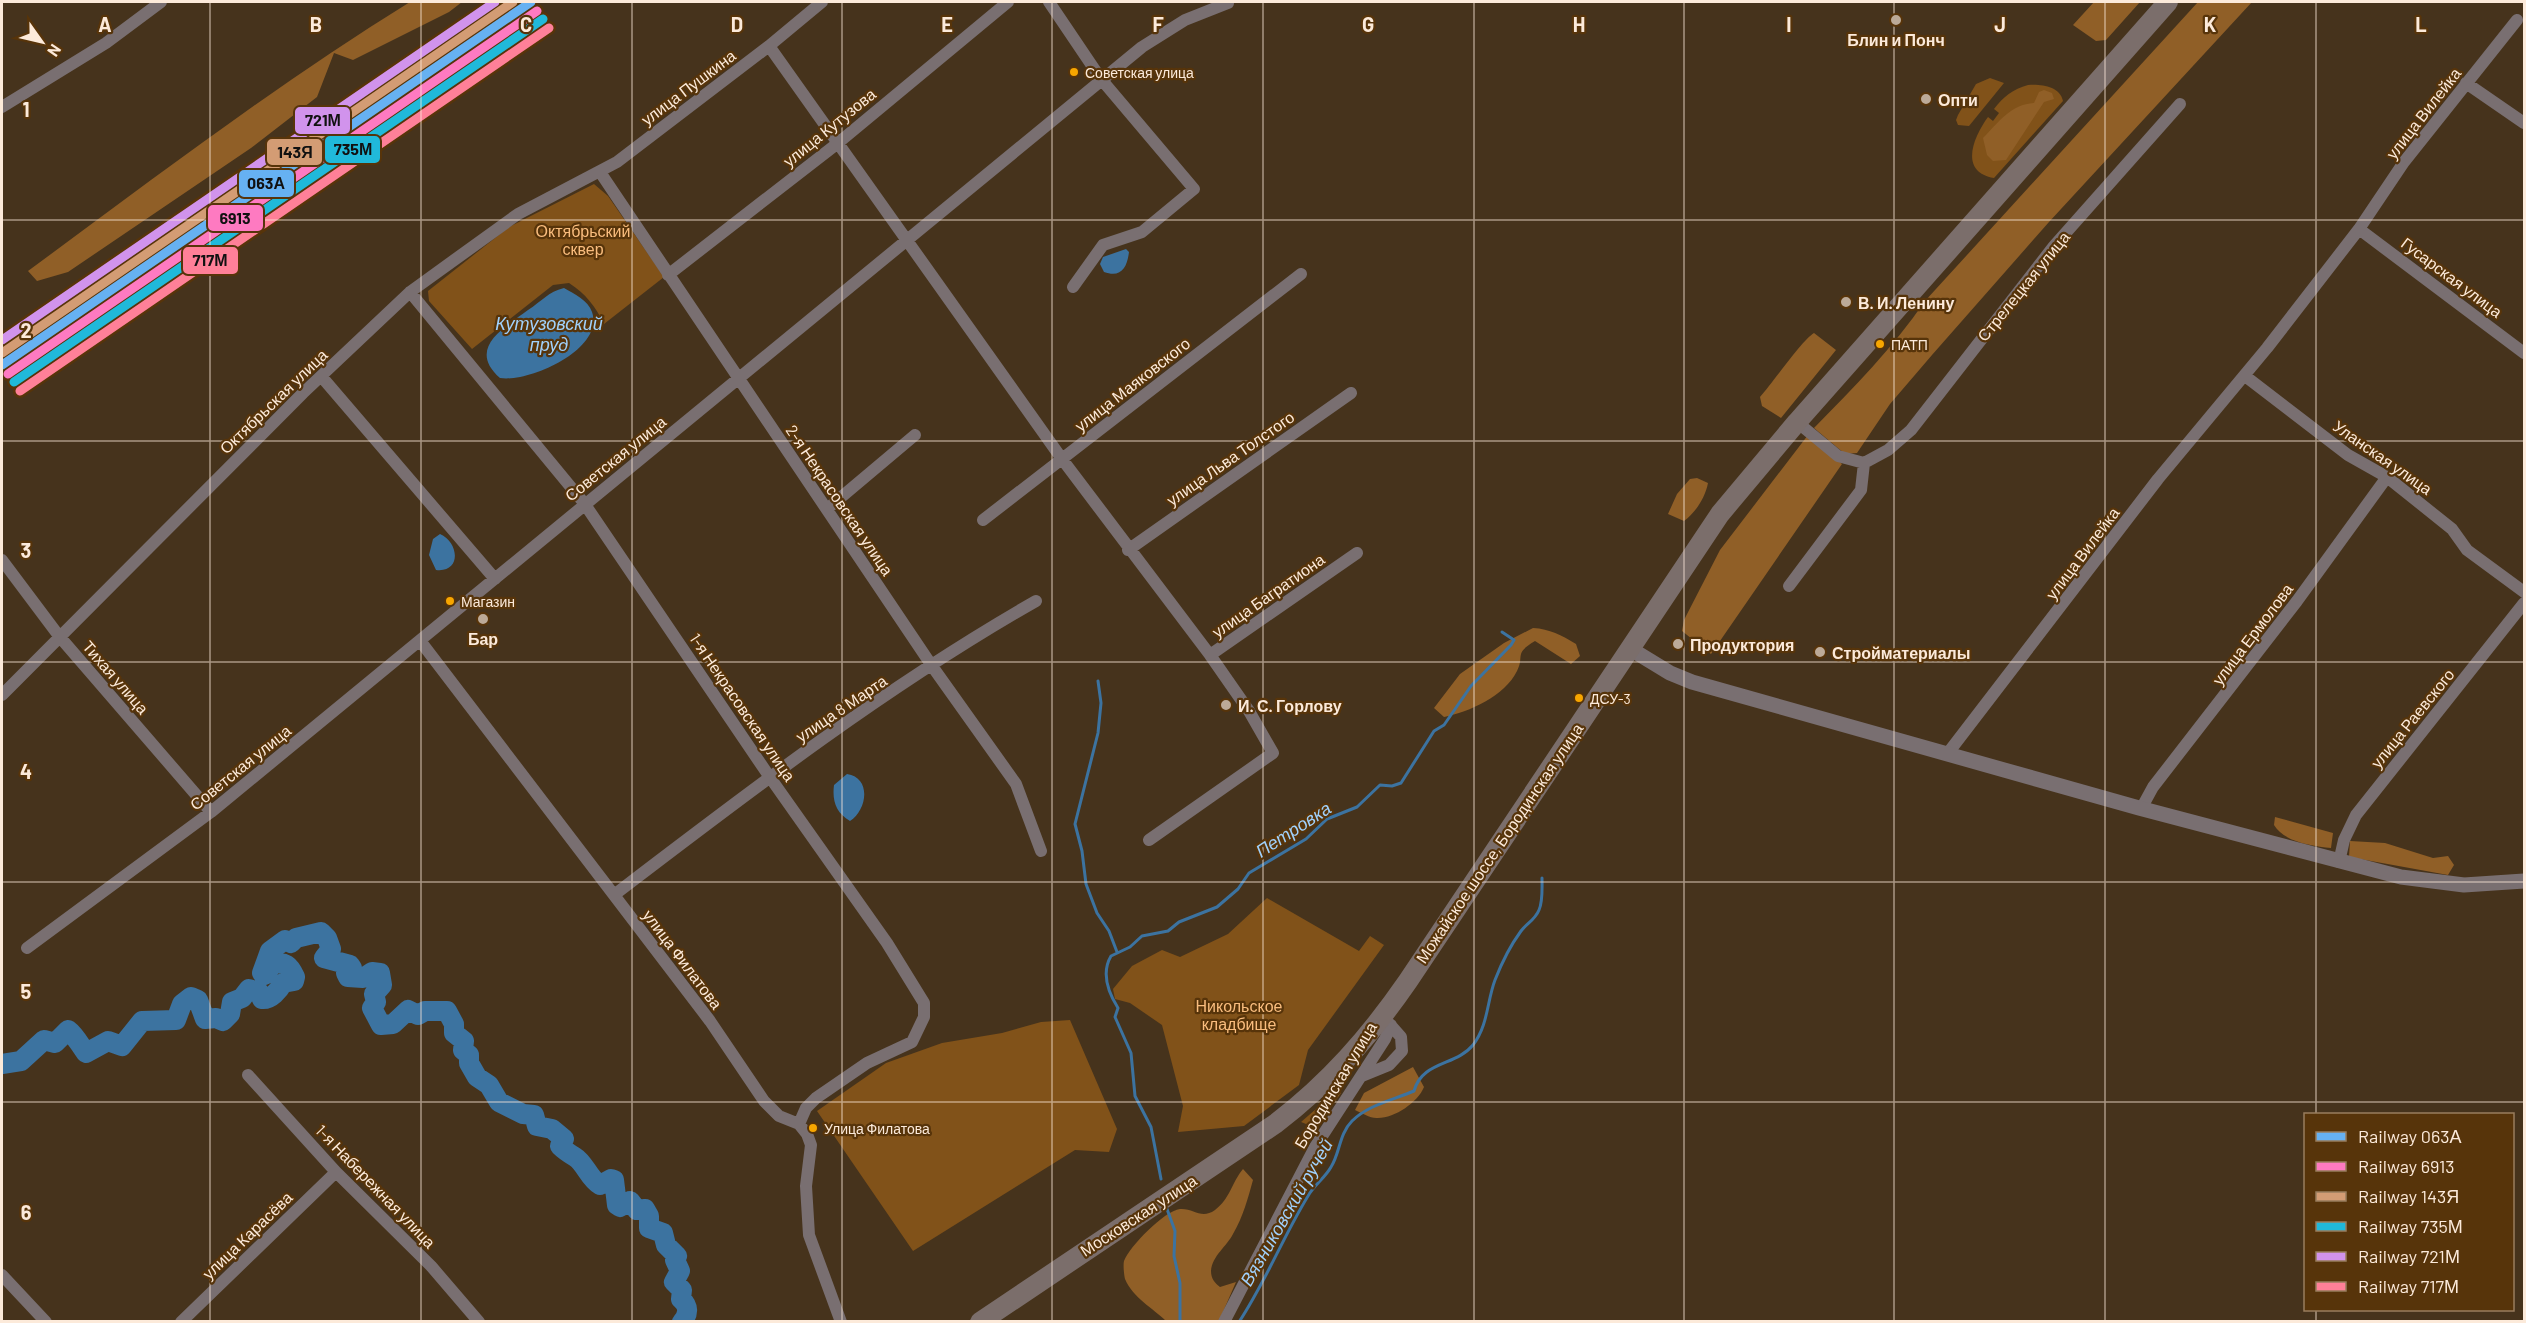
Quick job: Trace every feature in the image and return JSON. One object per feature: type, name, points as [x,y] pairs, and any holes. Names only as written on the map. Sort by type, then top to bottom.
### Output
[{"type":"main road","name":"Можайское шоссе, Бородинская улица","points":[[1296,1108],[1387,1021],[1629,648],[1720,514],[1797,422],[2168,2]]},
{"type":"main road","name":"Московская улица","points":[[980,1322],[1296,1108]]},
{"type":"street","points":[[2,107],[106,43],[160,2]]},
{"type":"street","name":"улица Пушкина","points":[[600,172],[769,46],[822,2]]},
{"type":"street","name":"улица Кутузова","points":[[668,275],[838,143],[1008,2]]},
{"type":"street","points":[[1049,2],[1101,79],[1194,189],[1142,232],[1103,245],[1073,287]]},
{"type":"street","name":"Советская улица","points":[[27,948],[211,812],[421,642],[584,503],[1101,79],[1142,47],[1185,20],[1228,3]]},
{"type":"street","name":"улица Вилейка","points":[[1948,753],[2158,479],[2245,376],[2359,229],[2404,162],[2517,20]]},
{"type":"street","points":[[769,46],[1062,459],[1128,550],[1210,655]]},
{"type":"street","points":[[2466,83],[2524,123]]},
{"type":"street","name":"Стрелецкая улица","points":[[1864,463],[1888,450],[1911,430],[2054,246],[2180,104]]},
{"type":"street","name":"2-я Некрасовская улица","points":[[600,172],[932,666],[1016,784],[1041,851]]},
{"type":"street","name":"Октябрьская улица","points":[[2,695],[321,376],[410,292],[518,214],[600,172]]},
{"type":"street","name":"Гусарская улица","points":[[2359,229],[2524,354]]},
{"type":"street","name":"улица Маяковского","points":[[983,520],[1301,274]]},
{"type":"street","name":"1-я Некрасовская улица","points":[[410,292],[584,503],[769,776],[887,943],[924,1002],[924,1017],[912,1042],[867,1063],[816,1098],[806,1108],[799,1124]]},
{"type":"street","points":[[321,376],[495,579]]},
{"type":"street","name":"Уланская улица","points":[[2245,376],[2348,455],[2387,477],[2452,528],[2467,550],[2524,592]]},
{"type":"street","name":"улица Льва Толстого","points":[[1128,550],[1351,393]]},
{"type":"street","points":[[1789,586],[1861,490],[1864,463],[1838,456],[1797,422]]},
{"type":"street","points":[[827,509],[915,435]]},
{"type":"street","name":"улица Ермолова","points":[[2141,809],[2153,787],[2283,620],[2387,477]]},
{"type":"street","name":"улица Багратиона","points":[[1149,840],[1273,753],[1249,711],[1210,655],[1357,553]]},
{"type":"street","name":"Тихая улица","points":[[2,560],[59,636],[211,812]]},
{"type":"street","name":"улица 8 Марта","points":[[614,895],[769,776],[975,636],[1036,601]]},
{"type":"street","name":"улица Раевского","points":[[2338,862],[2344,840],[2356,815],[2524,603]]},
{"type":"street","name":"улица Филатова","points":[[421,642],[710,1021],[764,1101],[779,1116],[799,1124]]},
{"type":"street","points":[[1629,648],[1670,673],[1692,682],[2141,809],[2338,862],[2401,877],[2444,884],[2482,885],[2524,881]]},
{"type":"street","points":[[1362,1076],[1389,1065],[1400,1055],[1403,1042],[1387,1021]]},
{"type":"street","name":"Бородинская улица","points":[[1224,1322],[1315,1147],[1362,1076],[1387,1021]]},
{"type":"street","name":"1-я Набережная улица","points":[[248,1075],[336,1172],[431,1266],[479,1322]]},
{"type":"street","points":[[799,1124],[811,1145],[807,1186],[809,1235],[841,1322]]},
{"type":"street","name":"улица Карасёва","points":[[181,1322],[336,1172]]},
{"type":"street","points":[[2,1275],[46,1322]]},
{"type":"green space","points":[[1990,78],[2004,83],[1969,126],[1958,125],[1956,120],[1958,115],[1976,84]]},
{"type":"green space","points":[[2028,85],[2054,89],[2063,101],[1994,178],[1983,174],[1976,169],[1973,161],[1972,152],[1978,134],[1988,117],[1993,121],[1999,113],[1994,109],[2001,101],[2013,91]]},
{"type":"green space","name":"Октябрьский сквер","points":[[594,184],[608,196],[664,277],[604,324],[590,301],[575,287],[569,283],[553,285],[472,349],[429,301],[428,291],[509,227]]},
{"type":"green space","name":"Никольское кладбище","points":[[1267,898],[1359,951],[1370,936],[1384,945],[1308,1050],[1299,1085],[1244,1126],[1178,1132],[1183,1106],[1162,1025],[1130,1003],[1115,999],[1113,989],[1132,966],[1162,950],[1180,957],[1228,934]]},
{"type":"green space","points":[[1070,1020],[1117,1129],[1109,1152],[1075,1150],[913,1251],[817,1111],[886,1063],[942,1043],[1002,1033],[1041,1022]]},
{"type":"green space","points":[[1339,1089],[1341,1093],[1328,1111],[1306,1124],[1301,1122]]},
{"type":"shaded area","points":[[410,2],[462,2],[449,12],[353,60],[334,53],[317,97],[251,148],[68,272],[37,281],[28,271],[264,99]]},
{"type":"shaded area","points":[[2094,2],[2140,2],[2106,40],[2096,41],[2073,25]]},
{"type":"shaded area","points":[[2198,2],[2252,2],[2049,222],[1932,355],[1890,404],[1857,453],[1845,454],[1814,428],[1886,351],[1925,301]]},
{"type":"shaded area","points":[[2044,90],[2052,93],[2054,99],[2044,102],[2006,160],[1993,161],[1987,155],[1983,138],[2012,111],[2034,103],[2039,92]]},
{"type":"shaded area","points":[[1814,333],[1836,350],[1781,418],[1762,406],[1760,397],[1802,344]]},
{"type":"shaded area","points":[[1808,435],[1842,464],[1711,654],[1682,631],[1684,620],[1720,550]]},
{"type":"shaded area","points":[[1697,478],[1708,483],[1705,494],[1696,509],[1684,521],[1668,514],[1677,494],[1690,479]]},
{"type":"shaded area","points":[[1533,628],[1555,633],[1576,644],[1580,656],[1571,664],[1535,641],[1522,652],[1519,666],[1511,680],[1485,702],[1444,717],[1434,708],[1460,674],[1504,643]]},
{"type":"shaded area","points":[[2275,817],[2333,833],[2331,848],[2291,839],[2274,825]]},
{"type":"shaded area","points":[[2350,841],[2385,843],[2433,858],[2448,856],[2454,865],[2448,875],[2349,857]]},
{"type":"shaded area","points":[[1413,1067],[1424,1087],[1417,1098],[1405,1108],[1392,1115],[1378,1118],[1369,1117],[1355,1110],[1364,1093]]},
{"type":"shaded area","points":[[1243,1169],[1253,1180],[1247,1201],[1237,1228],[1220,1251],[1211,1271],[1220,1287],[1236,1282],[1219,1321],[1166,1321],[1138,1297],[1129,1286],[1124,1267],[1127,1255],[1148,1230],[1173,1211],[1185,1209],[1206,1214],[1215,1210],[1228,1196]]},
{"type":"water","points":[[1126,249],[1129,252],[1125,267],[1115,274],[1104,272],[1100,264],[1103,257]]},
{"type":"water","name":"Кутузовский пруд","points":[[564,288],[584,301],[592,312],[593,326],[587,339],[562,361],[545,369],[513,378],[500,378],[490,367],[487,357],[488,348],[493,339],[500,331],[545,297]]},
{"type":"water","points":[[440,534],[451,543],[455,556],[450,567],[436,570],[429,555],[433,539]]},
{"type":"water","points":[[847,774],[860,781],[864,795],[860,810],[850,821],[838,810],[834,796],[834,785]]},
{"type":"waterway","name":"Петровка","points":[[1161,1179],[1151,1127],[1135,1096],[1131,1053],[1115,1017],[1118,1008],[1107,982],[1106,969],[1111,956],[1130,947],[1142,936],[1168,931],[1179,922],[1217,907],[1238,889],[1249,873],[1306,839],[1327,819],[1357,807],[1380,785],[1392,786],[1401,783],[1434,731],[1444,725],[1471,686],[1511,645],[1514,640],[1502,632]]},
{"type":"waterway","points":[[1098,681],[1101,703],[1098,733],[1075,824],[1082,851],[1086,884],[1097,913],[1109,931],[1117,952]]},
{"type":"waterway","name":"Вязниковский ручей","points":[[1239,1322],[1308,1196],[1331,1167],[1344,1132],[1352,1121],[1373,1107],[1414,1091],[1424,1074],[1466,1052],[1478,1038],[1487,1013],[1492,988],[1503,961],[1513,942],[1539,910],[1542,899],[1542,878]]},
{"type":"waterway","points":[[2,1064],[21,1061],[44,1040],[55,1043],[68,1030],[86,1053],[108,1041],[122,1046],[142,1021],[176,1020],[182,1004],[191,997],[198,1000],[205,1019],[216,1018],[223,1021],[230,1014],[232,1002],[242,998],[249,989],[259,992],[262,999],[265,999],[274,994],[283,983],[294,981],[295,977],[291,970],[284,964],[272,965],[265,975],[262,973],[270,951],[285,940],[291,943],[296,938],[321,932],[327,938],[331,949],[324,958],[350,965],[352,968],[346,973],[348,977],[363,978],[372,972],[380,973],[382,985],[374,994],[376,1002],[372,1008],[381,1025],[393,1024],[408,1010],[418,1015],[425,1011],[447,1011],[454,1024],[454,1033],[464,1041],[463,1050],[469,1055],[469,1063],[477,1077],[489,1085],[499,1102],[523,1114],[534,1115],[537,1126],[552,1129],[564,1139],[560,1146],[578,1160],[600,1185],[611,1179],[614,1180],[617,1205],[620,1207],[630,1201],[637,1210],[645,1209],[649,1216],[649,1228],[663,1233],[666,1245],[677,1256],[675,1260],[680,1271],[674,1282],[682,1290],[681,1299],[686,1304],[687,1310],[682,1322]]},
{"type":"waterway","name":"Петровка","points":[[1167,1209],[1175,1231],[1174,1256],[1180,1283],[1180,1322]]},
{"type":"rail line","name":"721М","points":[[2,340],[495,2]]},
{"type":"rail line","name":"143Я","points":[[2,353],[513,2]]},
{"type":"rail line","name":"063А","points":[[2,365],[531,2]]},
{"type":"rail line","name":"6913","points":[[8,374],[537,11]]},
{"type":"rail line","name":"735М","points":[[14,382],[543,19]]},
{"type":"rail line","name":"717М","points":[[20,391],[549,28]]},
{"type":"place","name":"Блин и Понч","points":[[1896,20]]},
{"type":"place","name":"Советская улица","points":[[1074,72]]},
{"type":"place","name":"Опти","points":[[1926,99]]},
{"type":"place","name":"В. И. Ленину","points":[[1846,302]]},
{"type":"place","name":"ПАТП","points":[[1880,344]]},
{"type":"place","name":"Магазин","points":[[450,601]]},
{"type":"place","name":"Бар","points":[[483,619]]},
{"type":"place","name":"Продуктория","points":[[1678,644]]},
{"type":"place","name":"Стройматериалы","points":[[1820,652]]},
{"type":"place","name":"ДСУ-3","points":[[1579,698]]},
{"type":"place","name":"И. С. Горлову","points":[[1226,705]]},
{"type":"place","name":"Улица Филатова","points":[[813,1128]]}]
